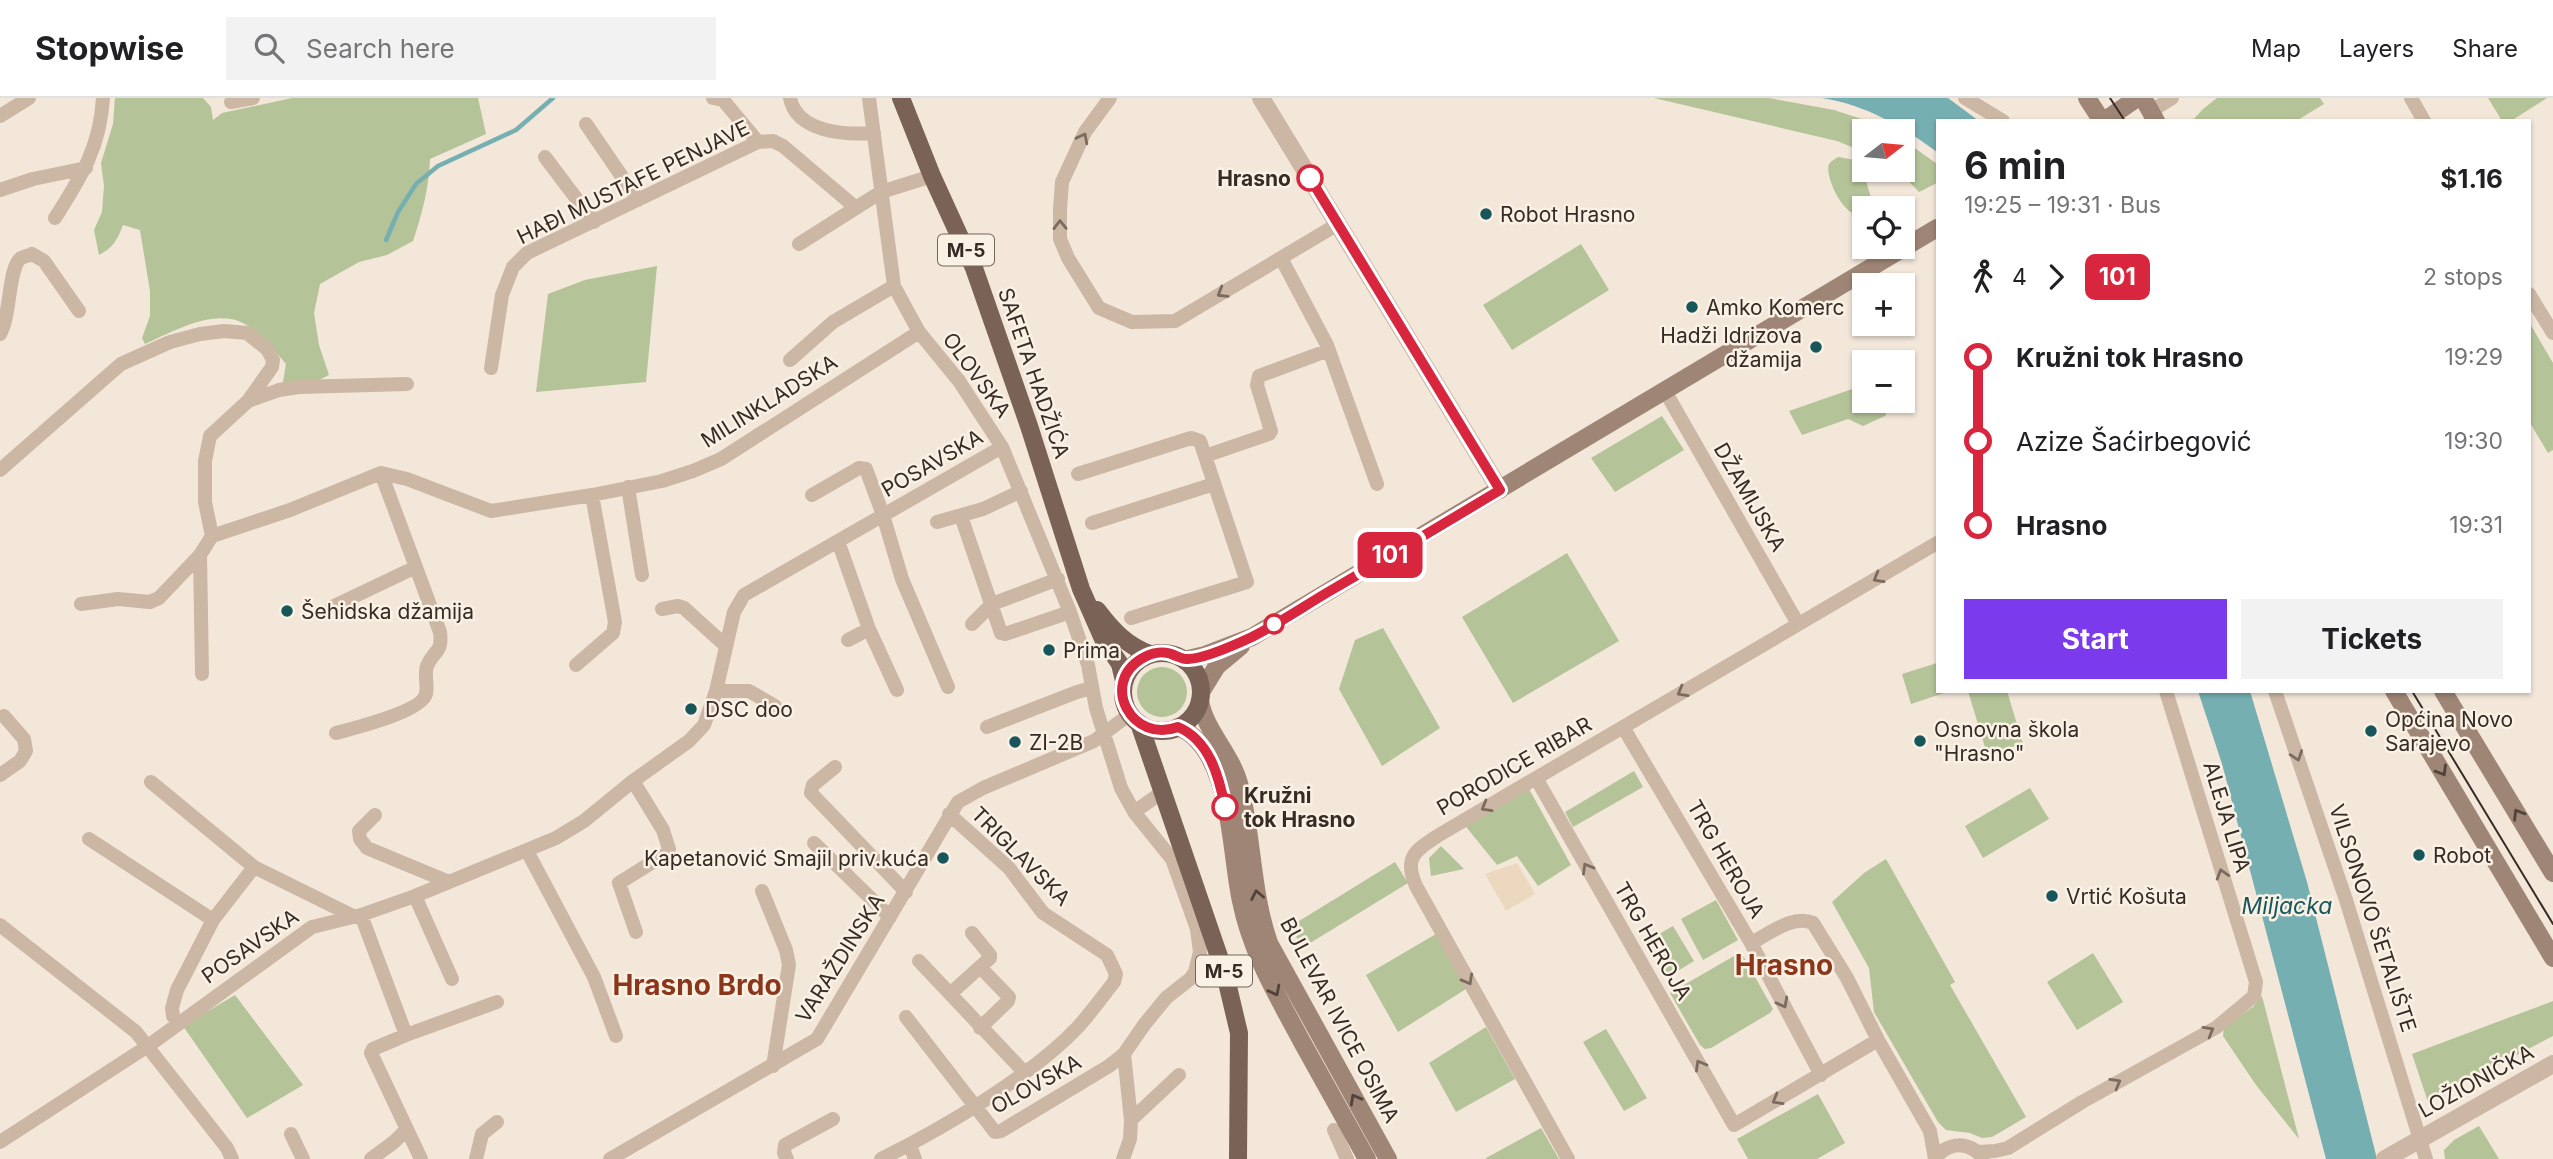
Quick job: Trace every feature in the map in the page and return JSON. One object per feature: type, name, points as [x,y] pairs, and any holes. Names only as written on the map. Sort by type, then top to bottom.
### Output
[{"type":"main road","name":"SAFETA HADŽIĆA","points":[[901,98],[985,298],[1081,589],[1103,639],[1120,664],[1124,681]]},
{"type":"main road","points":[[2087,98],[2102,119]]},
{"type":"main road","points":[[2106,119],[2137,98]]},
{"type":"main road","points":[[1134,719],[1147,728],[1172,729],[1195,713],[1200,697],[1217,666],[1252,637],[1936,229]]},
{"type":"main road","name":"SAFETA HADŽIĆA","points":[[1081,589],[1109,626],[1139,650],[1150,654]]},
{"type":"main road","points":[[1184,660],[1252,637]]},
{"type":"main road","points":[[1124,681],[1138,660],[1150,654]]},
{"type":"main road","name":"M-5","points":[[1150,654],[1171,654],[1184,660]]},
{"type":"main road","points":[[1184,660],[1193,668],[1199,680],[1200,697]]},
{"type":"main road","name":"M-5","points":[[1124,681],[1125,704],[1164,791],[1236,1014],[1240,1072],[1238,1159]]},
{"type":"main road","points":[[2395,693],[2553,958]]},
{"type":"main road","points":[[2444,693],[2553,873]]},
{"type":"main road","name":"BULEVAR IVICE OSIMA","points":[[1200,697],[1206,721],[1226,751],[1239,785],[1253,876],[1263,927],[1269,943],[1388,1159]]},
{"type":"main road","name":"M-5","points":[[1164,791],[1159,752],[1172,729]]},
{"type":"main road","name":"BULEVAR IVICE OSIMA","points":[[1172,729],[1196,738],[1205,749],[1216,773],[1224,801],[1241,902],[1261,963],[1367,1159]]},
{"type":"street","points":[[0,116],[29,98]]},
{"type":"street","points":[[55,218],[86,168],[102,122],[103,98]]},
{"type":"street","points":[[231,102],[253,98]]},
{"type":"street","points":[[713,98],[723,100],[758,142]]},
{"type":"street","points":[[790,98],[794,110],[807,122],[837,132],[874,133]]},
{"type":"street","points":[[869,98],[881,192]]},
{"type":"street","points":[[1110,98],[1085,132],[1062,182],[1060,239],[1068,258],[1099,308],[1132,322],[1175,321],[1338,224]]},
{"type":"street","points":[[1261,98],[1500,490]]},
{"type":"street","points":[[1965,98],[2000,119]]},
{"type":"street","points":[[2150,110],[2172,98]]},
{"type":"street","points":[[2411,98],[2423,119]]},
{"type":"street","points":[[586,124],[638,200]]},
{"type":"street","name":"HAĐI MUSTAFE PENJAVE","points":[[491,368],[502,295],[513,267],[527,253],[758,142],[773,142],[783,146],[855,207]]},
{"type":"street","points":[[545,157],[594,222]]},
{"type":"street","points":[[0,190],[33,179],[86,168]]},
{"type":"street","points":[[799,244],[881,192],[932,176]]},
{"type":"street","name":"OLOVSKA","points":[[881,192],[894,286],[919,332],[959,382],[1002,447],[1070,612],[1088,665],[1121,788],[1134,812],[1172,859],[1198,929],[1199,963],[1190,979],[1166,998],[1124,1054],[1109,1066],[1001,1131],[995,1132],[976,1104]]},
{"type":"street","points":[[0,334],[8,313],[15,265],[22,257],[32,254],[44,261],[79,311]]},
{"type":"street","points":[[1281,258],[1329,350],[1377,484]]},
{"type":"street","points":[[790,360],[833,323],[894,286]]},
{"type":"street","points":[[2531,297],[2553,333]]},
{"type":"street","points":[[0,470],[121,364],[170,342],[200,334],[224,331],[247,333],[267,349],[273,360],[272,367],[248,401],[210,436],[205,461],[205,502],[212,536]]},
{"type":"street","name":"MILINKLADSKA","points":[[381,473],[407,479],[491,511],[592,495],[693,471],[721,458],[919,332]]},
{"type":"street","points":[[1205,456],[1269,434],[1256,385],[1259,376],[1329,350]]},
{"type":"street","points":[[248,401],[279,390],[299,387],[407,384]]},
{"type":"street","name":"DŽAMIJSKA","points":[[1665,391],[1798,624]]},
{"type":"street","points":[[1078,474],[1191,438],[1200,441],[1247,582],[1131,618]]},
{"type":"street","name":"POSAVSKA","points":[[0,1142],[148,1046],[312,927],[357,916],[415,896],[527,851],[584,821],[633,781],[689,741],[704,725],[716,691],[734,612],[744,595],[1002,447]]},
{"type":"street","name":"POSAVSKA","points":[[812,495],[863,467],[883,515]]},
{"type":"street","points":[[81,604],[118,599],[150,601],[159,598],[200,555],[212,536],[290,510],[381,473],[442,642],[440,650],[427,666],[426,694],[422,701],[415,706],[336,733]]},
{"type":"street","points":[[1092,523],[1214,484]]},
{"type":"street","points":[[628,487],[642,575]]},
{"type":"street","points":[[937,522],[961,516],[1021,491]]},
{"type":"street","points":[[576,665],[613,633],[615,622],[592,495]]},
{"type":"street","points":[[883,515],[902,579],[948,687]]},
{"type":"street","points":[[961,516],[999,630],[1005,634],[1070,612]]},
{"type":"street","points":[[838,541],[869,629],[897,690]]},
{"type":"street","name":"PORODICE RIBAR","points":[[1567,1159],[1410,873],[1410,862],[1419,848],[1936,544]]},
{"type":"street","points":[[200,555],[202,674]]},
{"type":"street","points":[[332,607],[416,567]]},
{"type":"street","points":[[972,624],[992,604],[1058,579]]},
{"type":"street","points":[[662,609],[678,606],[684,608],[726,646]]},
{"type":"street","points":[[848,639],[869,629]]},
{"type":"street","points":[[987,727],[1092,688]]},
{"type":"street","points":[[716,691],[749,691],[775,706]]},
{"type":"street","name":"ALEJA LIPA","points":[[2003,1153],[2082,1102],[2217,1027],[2242,1009],[2254,996],[2257,985],[2167,693]]},
{"type":"street","name":"VILSONOVO ŠETALIŠTE","points":[[2276,693],[2369,972],[2426,1159]]},
{"type":"street","points":[[0,775],[20,761],[26,751],[24,739],[4,716]]},
{"type":"street","name":"TRIGLAVSKA","points":[[881,1159],[912,1152],[1024,1072],[1077,1028],[1114,982],[1116,974],[1107,955],[1043,914],[1009,868],[949,814],[958,802],[983,788],[1134,719]]},
{"type":"street","name":"TRG HEROJA","points":[[1536,778],[1734,1125],[1821,1074],[1751,943],[1623,727]]},
{"type":"street","name":"VARAŽDINSKA","points":[[835,767],[813,785],[811,793],[906,892]]},
{"type":"street","points":[[633,781],[669,845],[667,853],[619,883],[636,932]]},
{"type":"street","name":"POSAVSKA","points":[[150,782],[254,867],[357,916]]},
{"type":"street","points":[[1134,812],[1164,791]]},
{"type":"street","name":"VARAŽDINSKA","points":[[610,1159],[660,1128],[773,1066],[822,1033],[949,814]]},
{"type":"street","points":[[375,815],[359,831],[360,839],[367,848],[449,882]]},
{"type":"street","points":[[89,839],[213,920]]},
{"type":"street","points":[[814,843],[890,917]]},
{"type":"street","points":[[527,851],[594,977],[616,1036]]},
{"type":"street","name":"POSAVSKA","points":[[178,1023],[172,1008],[177,990],[213,920],[254,867]]},
{"type":"street","name":"VARAŽDINSKA","points":[[762,891],[786,950],[789,965],[773,1066]]},
{"type":"street","points":[[415,896],[452,979]]},
{"type":"street","points":[[357,916],[405,1035]]},
{"type":"street","points":[[1751,943],[1794,921],[1805,920],[1813,923],[1847,978],[1878,1040],[1930,1131],[1948,1147]]},
{"type":"street","points":[[0,925],[97,1001],[148,1046],[228,1148],[232,1159]]},
{"type":"street","points":[[950,994],[989,961],[990,955],[972,933]]},
{"type":"street","points":[[919,961],[1024,1072]]},
{"type":"street","points":[[980,967],[1009,997],[980,1028]]},
{"type":"street","points":[[421,1159],[371,1053],[373,1049],[405,1035],[497,1002]]},
{"type":"street","points":[[906,1017],[976,1104]]},
{"type":"street","points":[[1821,1074],[1878,1040]]},
{"type":"street","points":[[1123,1159],[1130,1139],[1131,1120],[1124,1054]]},
{"type":"street","name":"LOŽIONIČKA","points":[[2388,1157],[2553,1064]]},
{"type":"street","points":[[1131,1120],[1179,1075]]},
{"type":"street","points":[[787,1159],[785,1146],[833,1119]]},
{"type":"street","points":[[476,1159],[482,1134],[497,1122]]},
{"type":"street","points":[[371,1159],[407,1129]]},
{"type":"street","points":[[1334,1130],[1347,1159]]},
{"type":"street","points":[[1930,1131],[1935,1159]]},
{"type":"street","points":[[291,1134],[303,1159]]},
{"type":"street","points":[[1935,1159],[1948,1147],[1966,1145],[1981,1156],[2003,1153]]},
{"type":"green space","points":[[115,98],[203,98],[211,107],[213,120],[222,113],[292,98],[478,98],[486,134],[430,159],[424,201],[413,241],[387,255],[359,262],[320,284],[314,313],[319,345],[329,375],[317,381],[282,388],[286,364],[255,331],[231,319],[219,318],[193,323],[145,344],[142,338],[150,316],[150,291],[140,230],[123,225],[114,243],[99,255],[94,230],[102,212],[104,186],[101,163],[113,124]]},
{"type":"green space","points":[[1654,98],[1769,98],[1834,110],[1862,119],[1852,119],[1852,147],[1837,141]]},
{"type":"green space","points":[[2217,98],[2320,98],[2324,104],[2299,119],[2194,119]]},
{"type":"green space","points":[[2488,98],[2547,98],[2514,119],[2501,119]]},
{"type":"green space","points":[[1915,148],[1936,163],[1936,184],[1919,192],[1909,182],[1915,182]]},
{"type":"green space","points":[[1838,157],[1852,159],[1852,182],[1866,182],[1870,196],[1852,196],[1852,212],[1837,196],[1833,187],[1828,170],[1832,161]]},
{"type":"green space","points":[[1581,244],[1609,290],[1512,350],[1483,305]]},
{"type":"green space","points":[[657,266],[646,382],[536,392],[548,294],[585,280]]},
{"type":"green space","points":[[2531,325],[2553,363],[2553,450],[2548,453],[2531,424]]},
{"type":"green space","points":[[1852,389],[1852,413],[1886,413],[1863,426],[1848,419],[1802,435],[1789,411]]},
{"type":"green space","points":[[1662,416],[1684,450],[1615,492],[1591,458]]},
{"type":"green space","points":[[1567,553],[1619,641],[1513,703],[1462,617]]},
{"type":"green space","points":[[1383,628],[1440,728],[1382,766],[1339,689],[1355,640]]},
{"type":"green space","points":[[1936,663],[1936,693],[1944,693],[1911,704],[1902,674]]},
{"type":"green space","points":[[1162,667],[1180,674],[1187,692],[1180,710],[1162,717],[1144,710],[1137,692],[1144,674]]},
{"type":"green space","points":[[1969,693],[2008,693],[2023,744],[1987,754]]},
{"type":"green space","points":[[1634,771],[1643,787],[1573,827],[1565,812]]},
{"type":"green space","points":[[1528,787],[1571,865],[1538,886],[1517,856],[1497,865],[1463,823]]},
{"type":"green space","points":[[2030,788],[2049,819],[1983,858],[1965,826]]},
{"type":"green space","points":[[1441,846],[1464,869],[1431,876],[1429,858]]},
{"type":"green space","points":[[1886,859],[1955,982],[1950,985],[2026,1117],[1992,1137],[1982,1138],[1970,1133],[1946,1130],[1938,1122],[1874,1012],[1869,968],[1832,902],[1864,873]]},
{"type":"green space","points":[[1395,862],[1408,883],[1302,948],[1291,926]]},
{"type":"green space","points":[[1716,900],[1738,940],[1703,960],[1681,919]]},
{"type":"green space","points":[[1673,926],[1694,961],[1668,977],[1647,941]]},
{"type":"green space","points":[[1436,934],[1466,989],[1398,1032],[1366,975]]},
{"type":"green space","points":[[1741,952],[1773,1009],[1711,1048],[1705,1049],[1700,1045],[1670,993]]},
{"type":"green space","points":[[2093,953],[2123,1002],[2077,1030],[2047,982]]},
{"type":"green space","points":[[235,995],[303,1085],[247,1118],[183,1026]]},
{"type":"green space","points":[[2262,996],[2299,1139],[2256,1085],[2223,1036],[2224,1028],[2253,1007]]},
{"type":"green space","points":[[2553,1001],[2553,1036],[2428,1102],[2412,1054]]},
{"type":"green space","points":[[1486,1027],[1515,1079],[1456,1112],[1429,1063]]},
{"type":"green space","points":[[1606,1029],[1647,1098],[1624,1111],[1583,1042]]},
{"type":"green space","points":[[1818,1094],[1845,1143],[1817,1159],[1748,1159],[1737,1139]]},
{"type":"green space","points":[[2479,1126],[2499,1159],[2445,1159],[2444,1150],[2454,1140]]},
{"type":"green space","points":[[1541,1128],[1559,1159],[1486,1159],[1486,1158]]},
{"type":"shaded area","points":[[1517,863],[1535,894],[1506,911],[1485,874]]},
{"type":"water","points":[[1822,98],[1948,98],[1976,119],[1936,119],[1936,151],[1915,137],[1915,119],[1885,119],[1854,106]]},
{"type":"water","name":"Miljacka","points":[[2199,693],[2251,693],[2307,882],[2377,1159],[2326,1159],[2222,764]]},
{"type":"waterway","points":[[386,240],[398,212],[416,184],[438,166],[516,130],[553,98]]},
{"type":"tram line","points":[[2110,98],[2124,119]]},
{"type":"tram line","points":[[2413,693],[2553,924]]},
{"type":"bus line","name":"101","points":[[1225,807],[1211,760],[1196,738],[1178,727],[1166,730],[1147,728],[1130,714],[1123,693],[1129,670],[1138,660],[1150,654],[1171,654],[1184,660],[1252,637],[1500,490],[1310,178]]},
{"type":"place","name":"Hrasno","points":[[1310,178]]},
{"type":"place","name":"Robot Hrasno","points":[[1486,214]]},
{"type":"place","name":"Amko Komerc","points":[[1692,307]]},
{"type":"place","name":"Hadži Idrizova džamija","points":[[1816,347]]},
{"type":"place","name":"Šehidska džamija","points":[[287,611]]},
{"type":"place","name":"Prima","points":[[1049,650]]},
{"type":"place","name":"DSC doo","points":[[691,709]]},
{"type":"place","name":"Općina Novo Sarajevo","points":[[2371,731]]},
{"type":"place","name":"Osnovna škola \"Hrasno\"","points":[[1920,741]]},
{"type":"place","name":"ZI-2B","points":[[1015,742]]},
{"type":"place","name":"Kružni tok Hrasno","points":[[1225,807]]},
{"type":"place","name":"Robot","points":[[2419,855]]},
{"type":"place","name":"Kapetanović Smajil priv.kuća","points":[[943,858]]},
{"type":"place","name":"Vrtić Košuta","points":[[2052,896]]},
{"type":"district","name":"Hrasno","points":[[1784,965]]},
{"type":"district","name":"Hrasno Brdo","points":[[697,985]]}]
